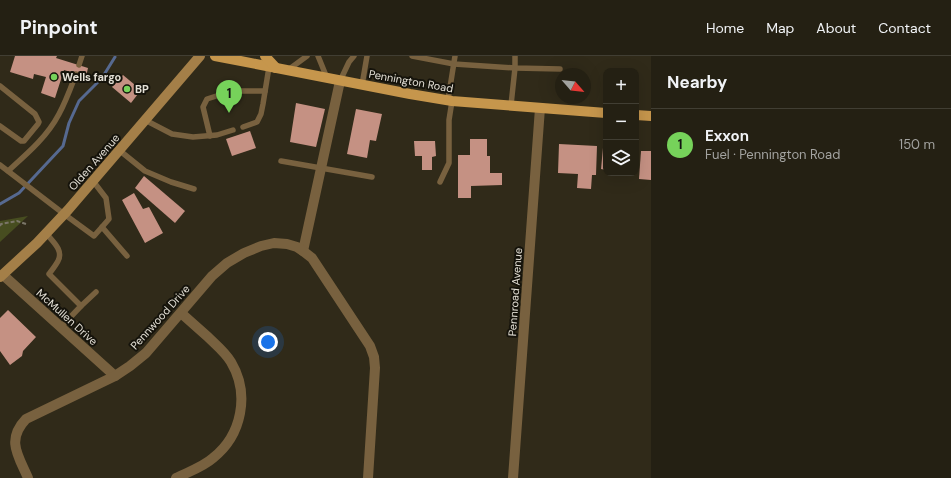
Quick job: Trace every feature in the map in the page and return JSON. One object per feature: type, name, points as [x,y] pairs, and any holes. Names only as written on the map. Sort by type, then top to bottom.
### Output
[{"type":"main road","name":"Olden Avenue","points":[[1,276],[64,214],[200,56]]},
{"type":"main road","name":"Pennington Road","points":[[215,56],[340,81],[450,100],[603,113]]},
{"type":"main road","points":[[265,56],[273,67]]},
{"type":"main road","points":[[639,115],[651,116]]},
{"type":"street","points":[[303,251],[340,81]]},
{"type":"street","name":"Pennroad Avenue","points":[[514,478],[540,108]]},
{"type":"street","name":"Pennwood Drive","points":[[28,478],[16,450],[15,441],[16,434],[20,426],[26,419],[115,376],[130,366],[146,353],[212,276],[227,263],[244,253],[274,243],[297,247],[312,258],[370,346],[374,357],[375,368],[368,478]]},
{"type":"street","name":"McMullen Drive","points":[[1,276],[115,376]]},
{"type":"street","points":[[176,478],[202,466],[213,459],[223,449],[231,438],[236,427],[242,400],[236,372],[230,361],[222,350],[181,313]]},
{"type":"lane","points":[[79,65],[82,56]]},
{"type":"lane","points":[[287,70],[307,56]]},
{"type":"lane","points":[[318,56],[327,78]]},
{"type":"lane","points":[[340,81],[349,62],[354,56]]},
{"type":"lane","points":[[362,85],[367,56]]},
{"type":"lane","points":[[412,56],[454,64],[555,69]]},
{"type":"lane","points":[[440,182],[449,163],[450,100],[455,56]]},
{"type":"lane","points":[[511,105],[515,56]]},
{"type":"lane","points":[[243,127],[257,122],[261,114],[265,91],[273,67]]},
{"type":"lane","points":[[8,171],[37,144],[49,130],[59,115],[76,74]]},
{"type":"lane","points":[[0,86],[35,114],[39,122],[24,141],[19,140],[0,126]]},
{"type":"lane","points":[[210,136],[202,107],[207,99],[232,91],[265,91]]},
{"type":"lane","points":[[145,120],[172,134],[193,137],[217,135],[233,130]]},
{"type":"lane","points":[[119,150],[144,171],[171,182],[194,189]]},
{"type":"lane","points":[[281,161],[372,176]]},
{"type":"lane","points":[[0,165],[94,236],[109,219],[106,198],[93,181]]},
{"type":"lane","points":[[102,227],[127,256]]},
{"type":"lane","points":[[46,233],[58,247],[60,254],[59,260],[49,274],[81,306]]},
{"type":"lane","points":[[60,328],[96,292]]},
{"type":"path","points":[[0,226],[1,224],[18,221],[26,224]]},
{"type":"green space","points":[[28,216],[0,242],[0,221]]},
{"type":"building","name":"Wells fargo","points":[[15,56],[57,56],[56,58],[88,68],[86,77],[64,70],[55,98],[41,93],[46,77],[34,74],[33,79],[10,72]]},
{"type":"building","name":"BP","points":[[123,75],[141,90],[131,103],[112,87]]},
{"type":"building","points":[[296,103],[325,109],[316,147],[290,142]]},
{"type":"building","points":[[356,109],[382,114],[376,141],[370,140],[367,158],[347,154]]},
{"type":"building","points":[[250,131],[256,148],[232,156],[226,139]]},
{"type":"building","points":[[470,139],[487,139],[487,156],[490,156],[490,173],[502,173],[502,185],[471,186],[471,198],[458,198],[458,155],[470,155]]},
{"type":"building","points":[[414,141],[435,141],[436,156],[432,157],[432,170],[422,170],[422,156],[415,156]]},
{"type":"building","points":[[559,144],[597,146],[596,175],[592,175],[591,189],[577,188],[578,174],[558,173]]},
{"type":"building","points":[[603,148],[603,169],[601,169]]},
{"type":"building","points":[[641,151],[651,151],[651,180],[639,179]]},
{"type":"building","points":[[144,176],[185,211],[175,223],[135,188]]},
{"type":"building","points":[[134,193],[143,209],[149,207],[163,233],[145,243],[122,200]]},
{"type":"building","points":[[8,310],[36,337],[23,351],[22,356],[10,365],[0,351],[0,318]]},
{"type":"waterway","points":[[0,204],[19,193],[63,146],[69,123],[79,101],[102,78],[115,57]]},
{"type":"place","name":"Wells fargo","points":[[54,77]]},
{"type":"place","name":"BP","points":[[127,89]]},
{"type":"place","name":"Exxon","points":[[229,113]]}]
